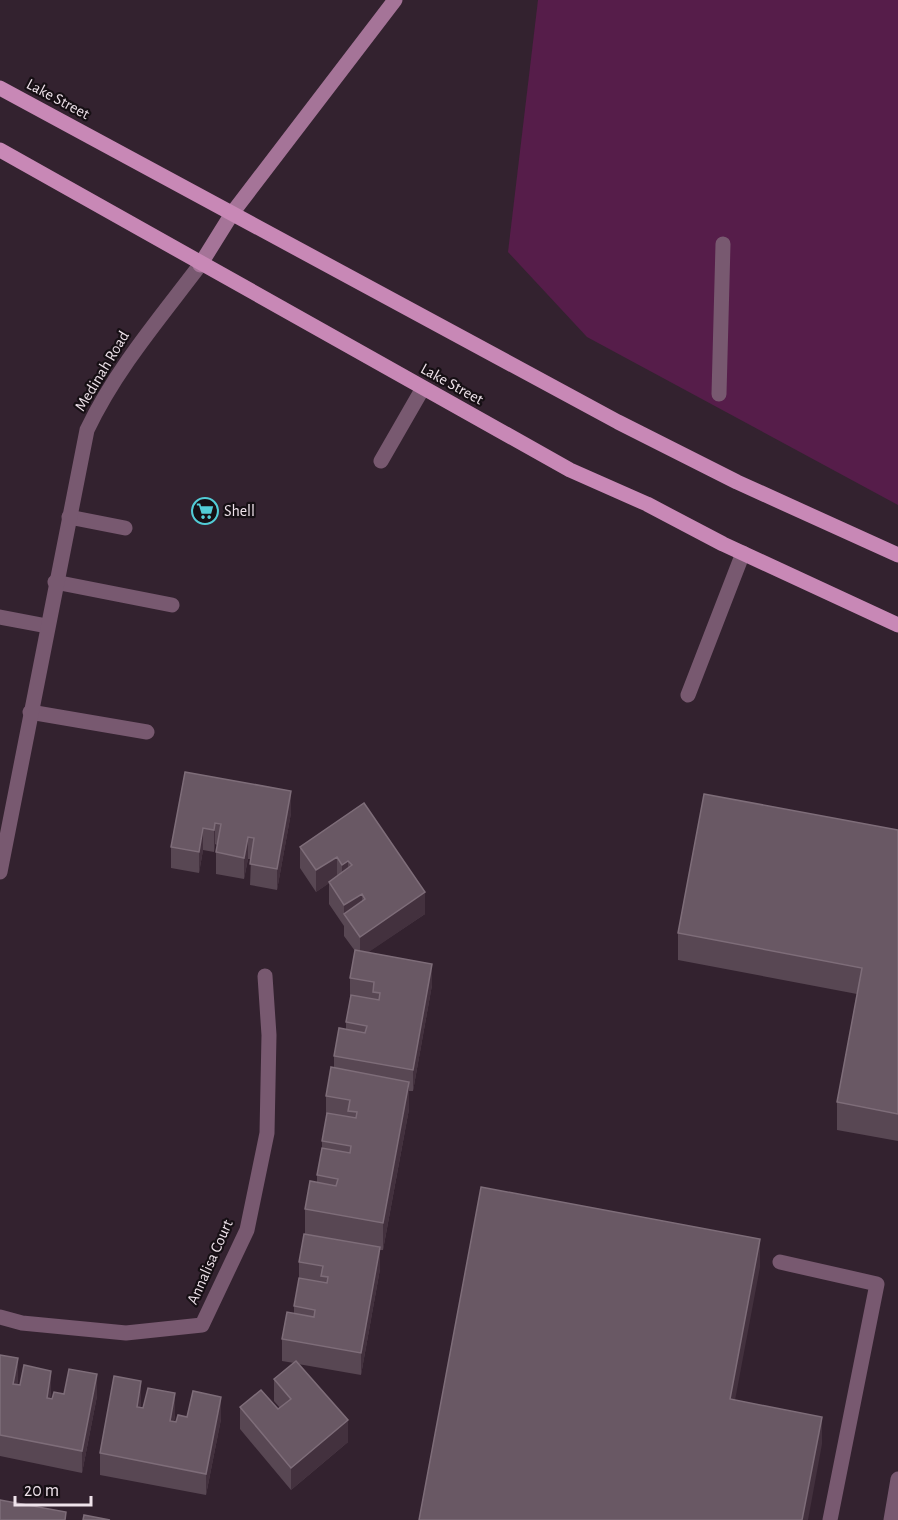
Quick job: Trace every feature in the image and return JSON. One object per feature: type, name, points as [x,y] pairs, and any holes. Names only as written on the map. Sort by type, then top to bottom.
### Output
[{"type":"main road","name":"Medinah Road","points":[[200,265],[233,212],[395,0]]},
{"type":"main road","name":"Lake Street","points":[[0,88],[618,422],[737,482],[898,555]]},
{"type":"main road","name":"Lake Street","points":[[0,150],[200,265],[570,470],[647,504],[743,553],[898,625]]},
{"type":"street","points":[[719,394],[723,244]]},
{"type":"street","name":"Medinah Road","points":[[0,872],[55,582],[87,430],[102,400],[146,334],[200,265]]},
{"type":"street","points":[[381,461],[423,388]]},
{"type":"street","points":[[69,517],[125,528]]},
{"type":"street","points":[[688,695],[743,553]]},
{"type":"street","points":[[55,582],[172,605]]},
{"type":"street","points":[[0,617],[47,626]]},
{"type":"street","points":[[30,712],[147,732]]},
{"type":"street","name":"Annalisa Court","points":[[0,1317],[22,1323],[126,1333],[202,1325],[247,1230],[267,1132],[269,1035],[265,976]]},
{"type":"street","points":[[780,1262],[877,1284],[830,1520]]},
{"type":"street","points":[[891,1520],[898,1479]]},
{"type":"shaded area","points":[[538,0],[898,0],[898,505],[587,337],[508,252]]},
{"type":"building","points":[[185,772],[291,791],[277,869],[250,864],[254,838],[248,837],[244,858],[216,852],[221,824],[215,823],[214,830],[203,828],[199,852],[171,847]]},
{"type":"building","points":[[704,794],[898,830],[898,1114],[837,1102],[862,968],[678,933]]},
{"type":"building","points":[[364,803],[425,892],[360,937],[344,914],[365,899],[362,894],[344,905],[329,882],[352,865],[348,861],[342,865],[337,857],[316,870],[300,847]]},
{"type":"building","points":[[355,950],[432,964],[413,1070],[334,1056],[339,1028],[365,1033],[367,1026],[346,1022],[351,995],[379,1000],[380,993],[373,992],[374,982],[350,978]]},
{"type":"building","points":[[331,1067],[409,1082],[383,1223],[305,1209],[310,1181],[336,1186],[338,1179],[317,1175],[322,1148],[350,1153],[351,1146],[322,1141],[327,1113],[356,1118],[357,1112],[348,1111],[350,1100],[326,1096]]},
{"type":"building","points":[[481,1187],[760,1239],[730,1399],[822,1417],[802,1520],[419,1520]]},
{"type":"building","points":[[304,1234],[380,1247],[361,1353],[282,1339],[287,1312],[314,1317],[315,1310],[294,1306],[299,1278],[327,1283],[328,1277],[321,1276],[323,1266],[299,1262]]},
{"type":"building","points":[[0,1355],[18,1358],[13,1384],[20,1385],[24,1365],[51,1371],[47,1398],[52,1399],[54,1392],[64,1394],[69,1369],[97,1374],[82,1451],[0,1435]]},
{"type":"building","points":[[296,1361],[348,1420],[291,1468],[240,1407],[261,1390],[278,1409],[291,1399],[274,1379]]},
{"type":"building","points":[[114,1376],[141,1381],[137,1407],[143,1408],[148,1388],[175,1393],[170,1421],[176,1422],[178,1415],[187,1417],[193,1391],[221,1397],[206,1474],[100,1453]]},
{"type":"building","points":[[0,1500],[66,1512],[65,1520],[0,1520]]},
{"type":"building","points":[[84,1515],[110,1520],[83,1520]]},
{"type":"place","name":"Shell","points":[[205,511]]}]
